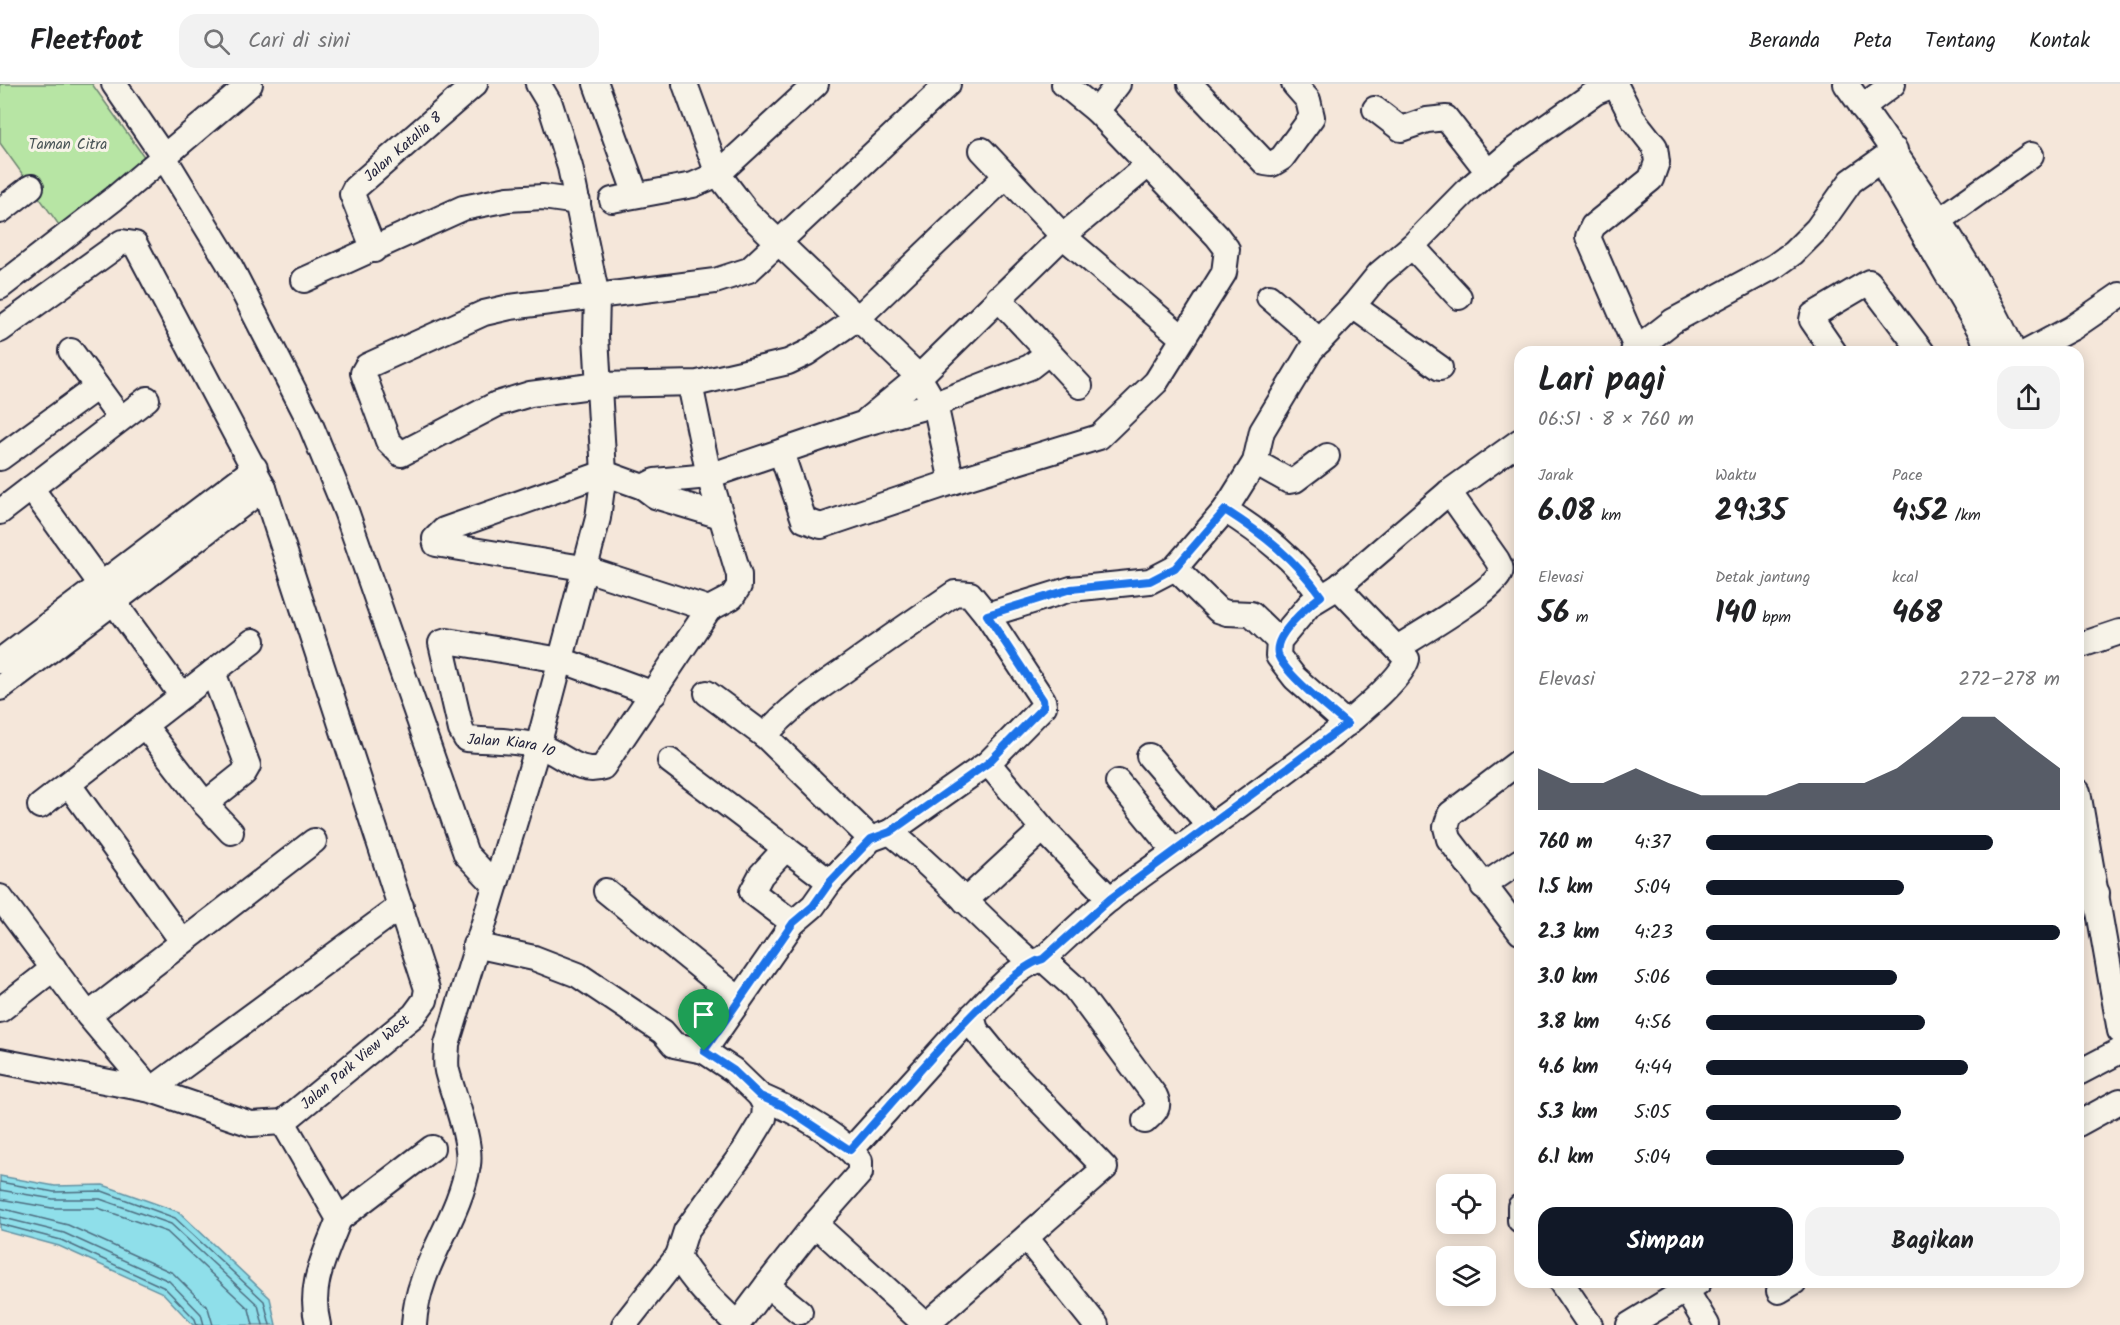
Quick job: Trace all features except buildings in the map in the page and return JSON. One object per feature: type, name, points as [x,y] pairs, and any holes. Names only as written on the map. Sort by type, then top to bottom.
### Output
[{"type":"street","points":[[114,84],[164,157],[228,262],[307,416],[346,511],[466,854],[495,885]]},
{"type":"street","points":[[0,287],[164,157],[250,84]]},
{"type":"street","name":"Jalan Katalia 8","points":[[374,250],[352,194],[355,188],[475,84]]},
{"type":"street","points":[[414,1325],[415,1309],[432,1253],[459,1199],[469,1162],[459,1107],[446,1068],[447,1044],[475,945],[538,746],[598,518],[604,473],[598,385],[597,297],[570,167],[550,104],[538,84]]},
{"type":"street","points":[[596,84],[636,195]]},
{"type":"street","points":[[685,84],[718,174],[747,212],[919,377],[935,404],[952,482]]},
{"type":"street","points":[[612,200],[693,185],[718,174],[816,84]]},
{"type":"street","points":[[948,84],[749,270],[715,281],[510,307],[484,313],[370,364],[363,373],[388,441],[401,454],[497,404],[530,394],[598,385],[690,384],[788,362],[807,353],[859,317],[1006,176]]},
{"type":"street","points":[[781,452],[804,520],[817,526],[1099,437],[1156,382],[1224,273],[1227,249],[1097,111],[1064,84]]},
{"type":"street","points":[[1097,111],[1118,84]]},
{"type":"street","points":[[1190,84],[1265,162],[1272,164],[1282,158],[1312,117],[1308,100],[1294,84]]},
{"type":"street","points":[[987,615],[1071,589],[1150,581],[1175,568],[1225,510],[1255,462],[1262,431],[1311,350],[1353,306],[1379,274],[1514,150],[1596,92],[1616,84],[1632,119],[1655,147],[1657,162],[1651,179],[1593,226],[1588,237],[1633,346]]},
{"type":"street","points":[[1846,84],[1895,150],[1940,220],[1994,309],[2010,346]]},
{"type":"street","points":[[1862,107],[1893,84]]},
{"type":"street","points":[[1375,109],[1401,129],[1427,120],[1446,118],[1488,172]]},
{"type":"street","points":[[982,150],[1063,236],[1183,338]]},
{"type":"street","points":[[1641,346],[1673,321],[1775,266],[1793,253],[1817,229],[1851,181],[1895,150]]},
{"type":"street","points":[[1940,220],[2031,155]]},
{"type":"street","points":[[859,425],[919,377],[1063,236],[1148,165]]},
{"type":"street","points":[[1889,175],[1982,334],[1986,346]]},
{"type":"street","points":[[0,211],[31,187]]},
{"type":"street","points":[[304,280],[463,208],[508,199],[543,197],[578,202]]},
{"type":"street","points":[[0,330],[122,242],[135,244],[259,478],[401,906],[151,1090]]},
{"type":"street","points":[[1412,246],[1459,297]]},
{"type":"street","points":[[1830,346],[1812,320],[1813,315],[1869,282],[1917,346]]},
{"type":"street","points":[[2038,346],[2072,328],[2120,295]]},
{"type":"street","points":[[1269,297],[1320,341]]},
{"type":"street","points":[[998,298],[1080,386]]},
{"type":"street","points":[[1353,306],[1440,368]]},
{"type":"street","points":[[71,351],[120,418]]},
{"type":"street","points":[[643,487],[655,481],[709,476],[859,425],[935,404],[1030,367],[1048,352]]},
{"type":"street","name":"Jalan Kiara 10","points":[[654,694],[561,660],[447,641],[441,643],[463,736],[466,739],[538,746],[583,769],[592,771],[603,767],[654,694],[709,609],[732,597],[740,586],[739,575],[709,476],[690,384]]},
{"type":"street","points":[[0,458],[97,387]]},
{"type":"street","points":[[0,512],[147,399]]},
{"type":"street","points":[[1347,724],[1295,678],[1278,656],[1280,640],[1295,620],[1329,591],[1449,492],[1514,445]]},
{"type":"street","points":[[1255,462],[1289,481],[1295,480],[1327,456]]},
{"type":"street","points":[[709,609],[583,568],[436,544],[435,539],[444,530],[604,473],[643,487],[656,496],[720,516]]},
{"type":"street","points":[[0,661],[106,593],[259,478]]},
{"type":"street","points":[[31,488],[182,696]]},
{"type":"street","points":[[1396,648],[1476,597],[1500,573],[1501,566],[1449,492]]},
{"type":"street","points":[[850,1150],[972,1016],[1110,899],[1347,724],[1405,667],[1407,658],[1396,648],[1304,572],[1280,549],[1225,510]]},
{"type":"street","points":[[1175,568],[1218,610],[1227,613],[1251,614],[1280,640]]},
{"type":"street","points":[[0,688],[106,593]]},
{"type":"street","points":[[704,1051],[793,923],[813,906],[830,882],[881,835],[988,763],[1044,706],[1043,700],[987,615],[970,594],[955,593],[802,700],[778,720],[765,736]]},
{"type":"street","points":[[2084,644],[2120,632]]},
{"type":"street","points":[[40,806],[253,641]]},
{"type":"street","points":[[205,804],[244,773],[248,766],[213,672]]},
{"type":"street","points":[[707,693],[765,736],[881,835],[965,901],[999,935],[1074,987],[1159,1103],[1158,1109],[1145,1121]]},
{"type":"street","points":[[144,724],[205,804],[231,832]]},
{"type":"street","points":[[1149,756],[1209,825]]},
{"type":"street","points":[[670,760],[830,882]]},
{"type":"street","points":[[988,763],[1043,829],[1110,899]]},
{"type":"street","points":[[1514,766],[1450,814],[1446,827],[1449,839],[1514,925]]},
{"type":"street","points":[[1118,782],[1175,852]]},
{"type":"street","points":[[69,785],[182,941]]},
{"type":"street","points":[[965,901],[1043,829]]},
{"type":"street","points":[[88,1015],[314,841]]},
{"type":"street","points":[[786,848],[761,875],[752,892],[793,923]]},
{"type":"street","points":[[2084,862],[2087,897],[2117,991],[2120,1031]]},
{"type":"street","points":[[1483,886],[1514,865]]},
{"type":"street","points":[[606,891],[739,999]]},
{"type":"street","points":[[0,897],[88,1015],[151,1090]]},
{"type":"street","name":"Jalan Park View West","points":[[283,1122],[414,1015],[425,1000],[426,989],[401,906]]},
{"type":"street","points":[[475,945],[523,956],[578,975],[663,1032],[674,1045],[704,1051],[733,1070],[760,1096],[765,1106],[764,1118],[744,1151],[686,1231],[678,1256],[624,1325]]},
{"type":"street","points":[[0,1010],[54,968]]},
{"type":"street","points":[[814,1224],[926,1325],[1027,1239],[1105,1168],[999,1058],[976,1030],[972,1016]]},
{"type":"street","points":[[2084,1070],[2120,1051]]},
{"type":"street","points":[[0,1061],[151,1090],[251,1124],[283,1122],[339,1219]]},
{"type":"street","points":[[678,1256],[686,1270],[708,1296],[738,1325],[814,1224],[860,1173],[860,1161],[850,1150],[783,1106],[760,1096]]},
{"type":"street","points":[[2084,1121],[2120,1101]]},
{"type":"street","points":[[318,1325],[314,1308],[315,1282],[339,1219],[432,1148]]},
{"type":"street","points":[[1027,1239],[1096,1325]]},
{"type":"street","points":[[767,1285],[800,1312]]},
{"type":"street","points":[[1565,1288],[1590,1325]]},
{"type":"street","points":[[1629,1325],[1689,1288]]},
{"type":"street","points":[[1693,1288],[1707,1325]]},
{"type":"green space","name":"Taman Citra","points":[[0,84],[92,84],[145,158],[64,232],[0,143]]},
{"type":"water","points":[[0,1176],[55,1186],[103,1185],[179,1212],[270,1298],[276,1325],[193,1325],[163,1293],[59,1246],[0,1230]]},
{"type":"route","points":[[1225,510],[1255,529],[1304,572],[1321,596],[1310,604],[1285,632],[1280,640],[1278,656],[1295,678],[1347,724],[1110,899],[1043,959],[1031,962],[1013,976],[972,1016],[850,1150],[832,1136],[783,1106],[760,1096],[733,1070],[704,1051],[793,923],[813,906],[830,882],[871,839],[890,832],[988,763],[1044,706],[1043,700],[987,615],[1071,589],[1150,581],[1175,568],[1225,510]]}]
